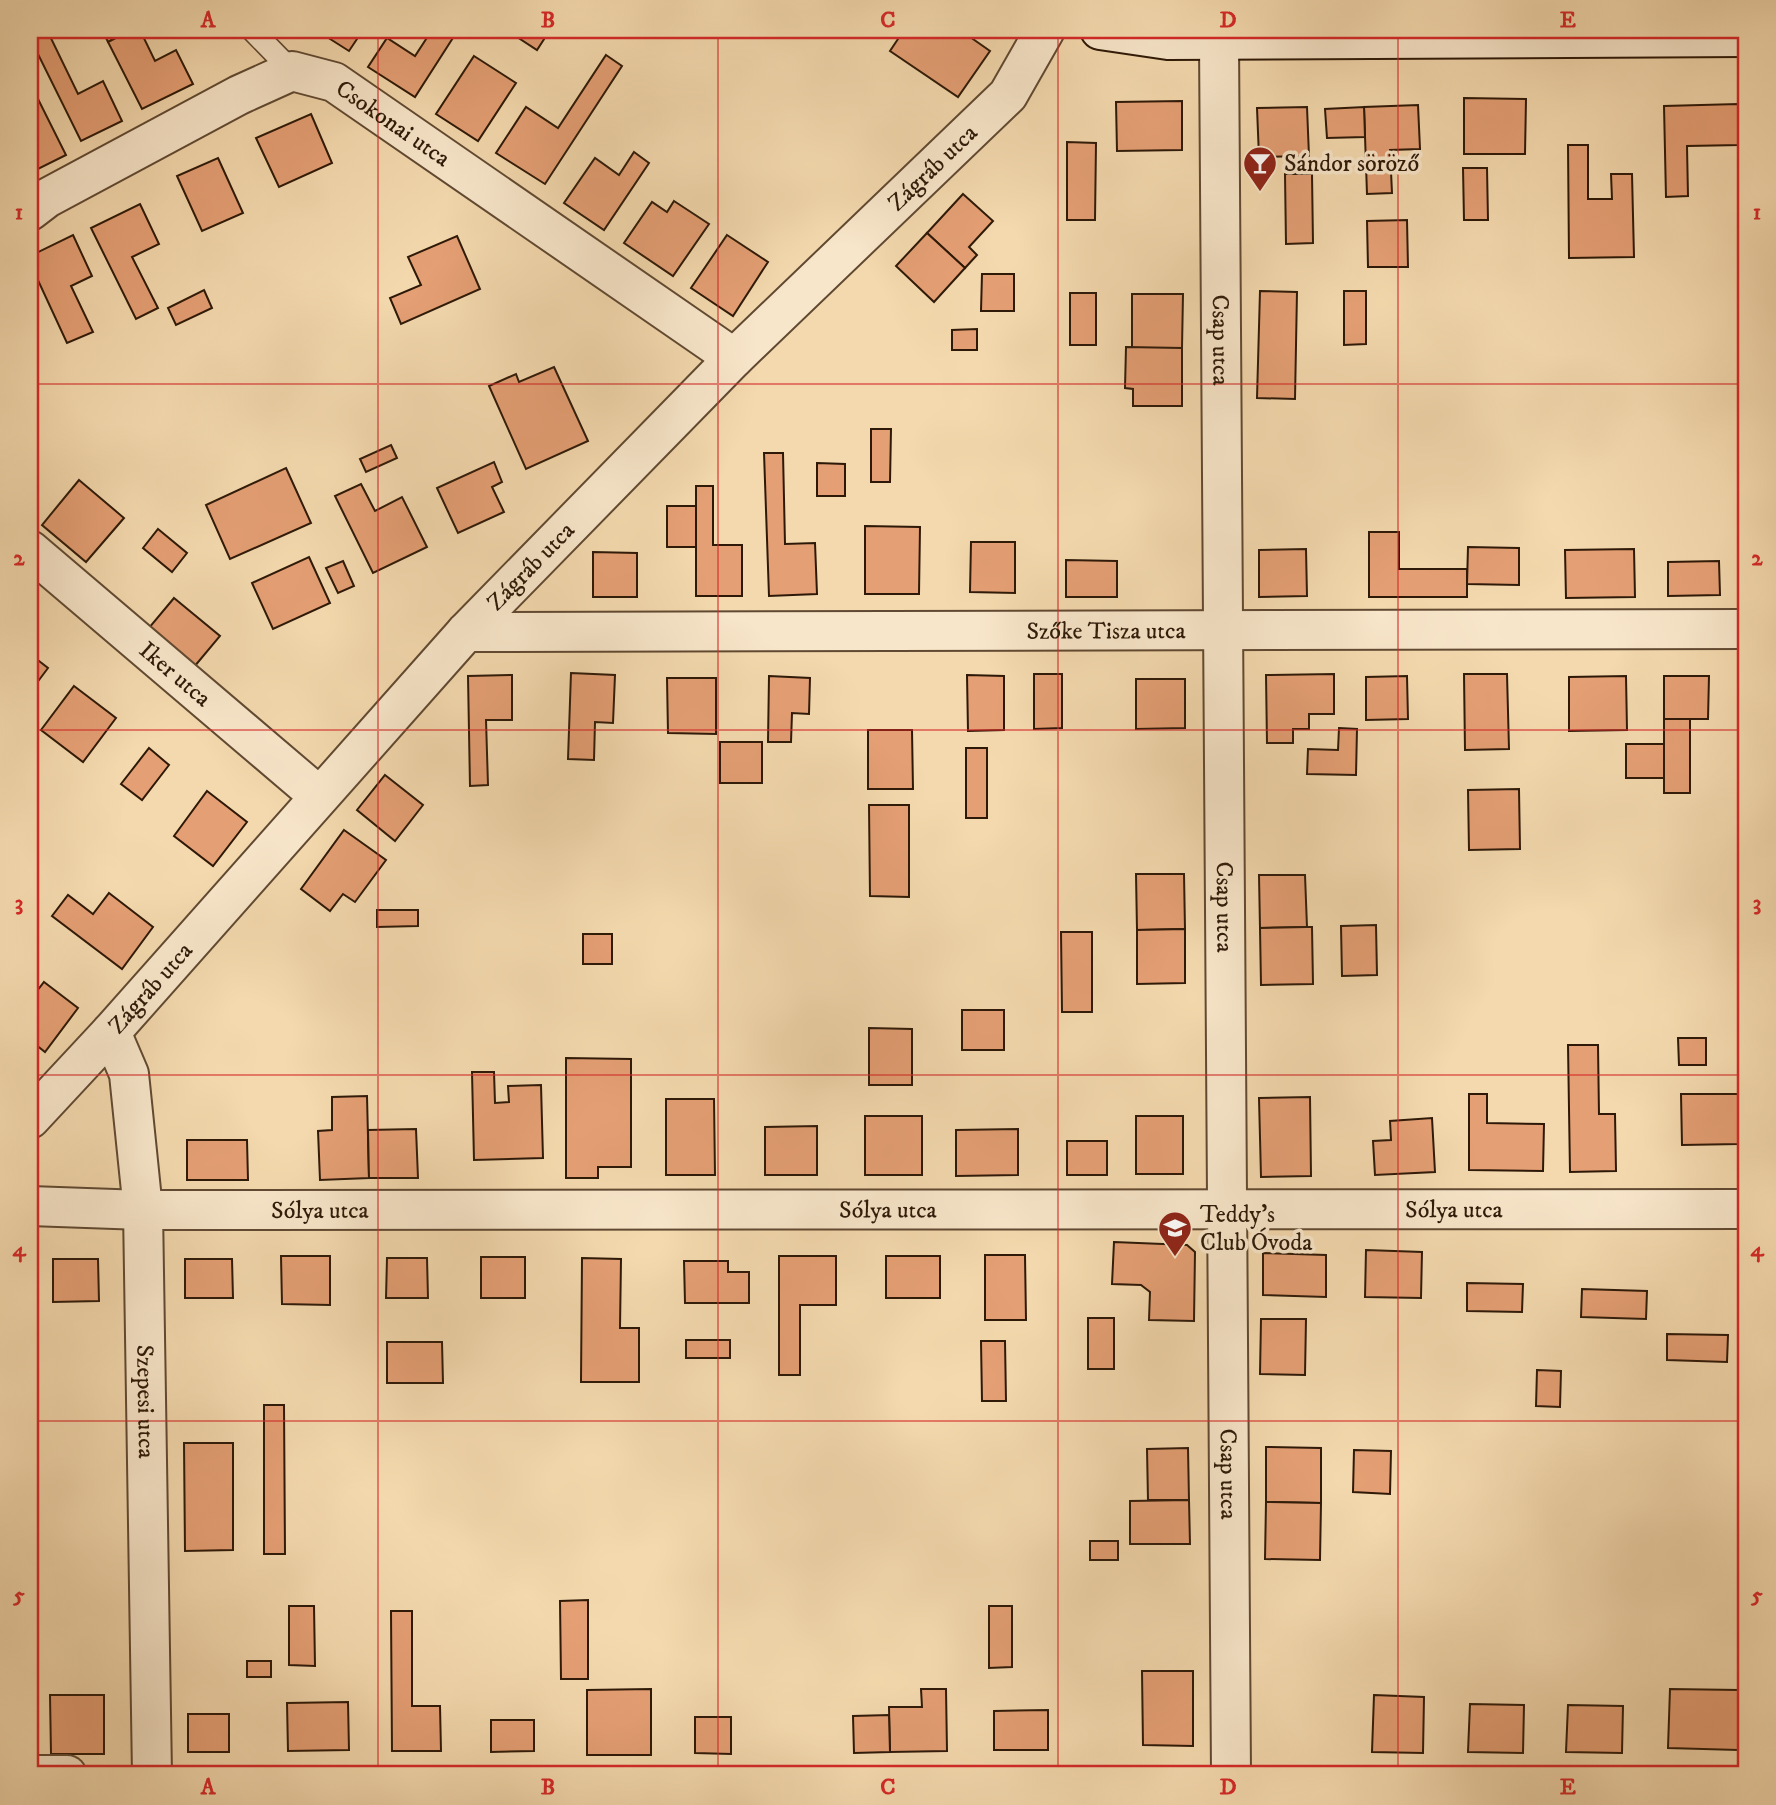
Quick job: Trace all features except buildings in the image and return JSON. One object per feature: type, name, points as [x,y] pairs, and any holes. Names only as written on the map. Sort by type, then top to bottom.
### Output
[{"type":"street","name":"Zágráb utca","points":[[30,1119],[111,1032],[466,632],[734,358],[1008,95],[1045,30]]},
{"type":"street","points":[[1110,31],[1168,40],[1219,41],[1746,37]]},
{"type":"street","name":"Csap utca","points":[[1219,41],[1231,1775]]},
{"type":"street","points":[[30,211],[227,101],[292,71]]},
{"type":"street","name":"Csokonai utca","points":[[292,71],[334,82],[734,358]]},
{"type":"street","name":"Iker utca","points":[[30,551],[320,796]]},
{"type":"street","name":"Szőke Tisza utca","points":[[466,632],[1222,628],[1746,629]]},
{"type":"street","name":"Szepesi utca","points":[[111,1032],[129,1074],[143,1210],[152,1775]]},
{"type":"street","name":"Sólya utca","points":[[30,1206],[143,1210],[1746,1209]]},
{"type":"street","points":[[30,1774],[67,1775]]},
{"type":"lane","points":[[252,30],[292,71]]},
{"type":"place","name":"Sándor söröző","points":[[1260,193]]},
{"type":"place","name":"Teddy's Club Óvoda","points":[[1175,1258]]}]
